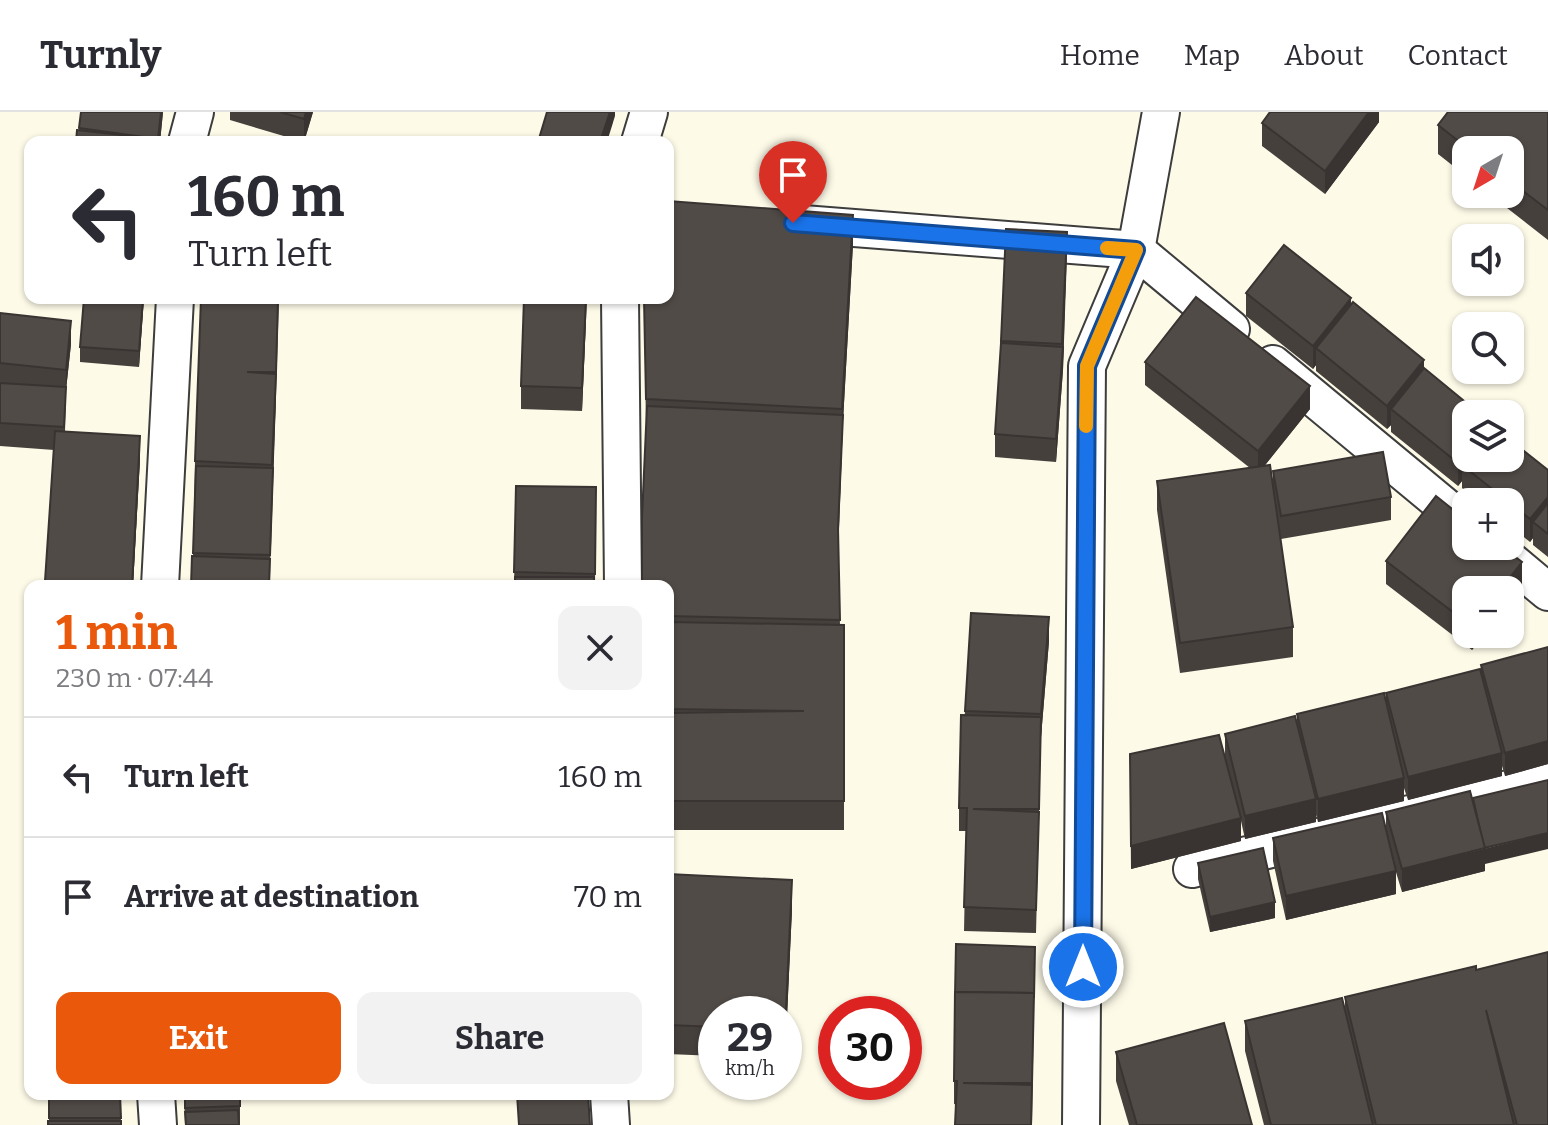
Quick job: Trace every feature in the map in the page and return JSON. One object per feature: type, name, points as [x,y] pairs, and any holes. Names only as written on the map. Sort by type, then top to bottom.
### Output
[{"type":"street","points":[[189,136],[195,112]]},
{"type":"street","points":[[642,136],[649,112]]},
{"type":"street","points":[[1081,1125],[1087,366],[1136,250],[1161,112]]},
{"type":"street","points":[[777,222],[1136,250],[1452,512]]},
{"type":"street","points":[[160,580],[175,304]]},
{"type":"street","points":[[620,304],[623,580]]},
{"type":"street","points":[[1510,560],[1548,592]]},
{"type":"street","points":[[1192,869],[1548,779]]},
{"type":"street","points":[[156,1100],[158,1125]]},
{"type":"street","points":[[609,1100],[611,1125]]},
{"type":"building","points":[[81,112],[161,112],[158,136],[79,128]]},
{"type":"building","points":[[280,112],[306,112],[304,119]]},
{"type":"building","points":[[547,112],[610,112],[602,136],[540,136]]},
{"type":"building","points":[[1270,112],[1369,112],[1325,171],[1262,123]]},
{"type":"building","points":[[1448,112],[1548,112],[1548,210],[1524,192],[1524,136],[1452,136],[1438,125]]},
{"type":"building","points":[[77,130],[130,136],[76,136]]},
{"type":"building","points":[[674,201],[853,215],[842,409],[646,399],[644,304],[674,304]]},
{"type":"building","points":[[1006,229],[1067,232],[1062,344],[1001,341]]},
{"type":"building","points":[[1284,245],[1351,298],[1313,346],[1246,293]]},
{"type":"building","points":[[1196,297],[1310,386],[1258,451],[1145,362]]},
{"type":"building","points":[[1353,302],[1424,360],[1387,406],[1316,348]]},
{"type":"building","points":[[84,304],[143,304],[139,351],[80,347]]},
{"type":"building","points":[[201,304],[278,304],[276,372],[247,372],[276,374],[272,465],[195,461]]},
{"type":"building","points":[[524,304],[586,304],[582,388],[521,386]]},
{"type":"building","points":[[0,313],[71,321],[66,370],[0,363]]},
{"type":"building","points":[[1001,343],[1063,347],[1056,439],[995,434]]},
{"type":"building","points":[[1424,368],[1463,400],[1452,400],[1452,458],[1391,409]]},
{"type":"building","points":[[0,383],[66,387],[64,427],[0,423]]},
{"type":"building","points":[[647,406],[843,415],[838,528],[840,620],[674,616],[674,580],[642,580]]},
{"type":"building","points":[[55,431],[140,436],[132,580],[45,580]]},
{"type":"building","points":[[1524,451],[1548,470],[1548,497],[1530,519],[1524,514],[1524,488],[1491,488],[1471,472],[1524,472]]},
{"type":"building","points":[[1383,452],[1391,497],[1281,516],[1273,471]]},
{"type":"building","points":[[1270,465],[1293,627],[1180,643],[1157,481]]},
{"type":"building","points":[[196,466],[273,468],[270,555],[193,553]]},
{"type":"building","points":[[516,486],[596,487],[595,574],[514,572]]},
{"type":"building","points":[[1436,496],[1452,509],[1452,560],[1522,562],[1511,576],[1452,576],[1452,611],[1386,561]]},
{"type":"building","points":[[1548,503],[1548,534],[1533,522]]},
{"type":"building","points":[[192,556],[270,559],[269,580],[191,580]]},
{"type":"building","points":[[515,577],[594,577],[594,580],[515,580]]},
{"type":"building","points":[[971,613],[1049,617],[1041,714],[965,711]]},
{"type":"building","points":[[674,622],[844,625],[844,801],[674,801],[674,713],[804,711],[674,709]]},
{"type":"building","points":[[1548,647],[1548,741],[1505,753],[1481,665]]},
{"type":"building","points":[[1480,669],[1502,753],[1408,777],[1386,693]]},
{"type":"building","points":[[1384,693],[1404,778],[1318,799],[1297,714]]},
{"type":"building","points":[[961,715],[1041,717],[1039,809],[973,809],[1039,812],[1036,910],[964,907],[967,808],[959,808]]},
{"type":"building","points":[[1295,716],[1316,799],[1245,816],[1225,734]]},
{"type":"building","points":[[1219,735],[1241,818],[1131,846],[1130,754]]},
{"type":"building","points":[[1548,780],[1548,833],[1484,848],[1473,798]]},
{"type":"building","points":[[1470,791],[1485,848],[1402,869],[1386,812]]},
{"type":"building","points":[[1382,813],[1396,871],[1286,896],[1273,838]]},
{"type":"building","points":[[1263,848],[1275,902],[1210,917],[1198,863]]},
{"type":"building","points":[[674,874],[792,880],[787,996],[698,996],[698,1026],[674,1025]]},
{"type":"building","points":[[956,944],[1035,947],[1034,998],[1034,993],[955,992]]},
{"type":"building","points":[[1548,952],[1548,1125],[1517,1125],[1486,1010],[1514,1125],[1376,1125],[1345,997]]},
{"type":"building","points":[[955,992],[1034,993],[1032,1083],[963,1083],[1032,1085],[1031,1125],[955,1125]]},
{"type":"building","points":[[1342,998],[1373,1125],[1271,1125],[1245,1021]]},
{"type":"building","points":[[1224,1023],[1252,1125],[1137,1125],[1116,1052]]},
{"type":"building","points":[[49,1100],[120,1100],[121,1118],[49,1118]]},
{"type":"building","points":[[185,1100],[240,1100],[240,1106],[185,1108]]},
{"type":"building","points":[[517,1100],[588,1100],[590,1125],[519,1125]]},
{"type":"building","points":[[238,1110],[239,1125],[186,1125],[185,1112]]},
{"type":"building","points":[[48,1121],[121,1121],[121,1125],[48,1125]]},
{"type":"slow traffic","points":[[1086,426],[1087,366],[1136,250],[1107,248]]},
{"type":"route","points":[[793,223],[1136,250],[1087,366],[1083,967]]}]
